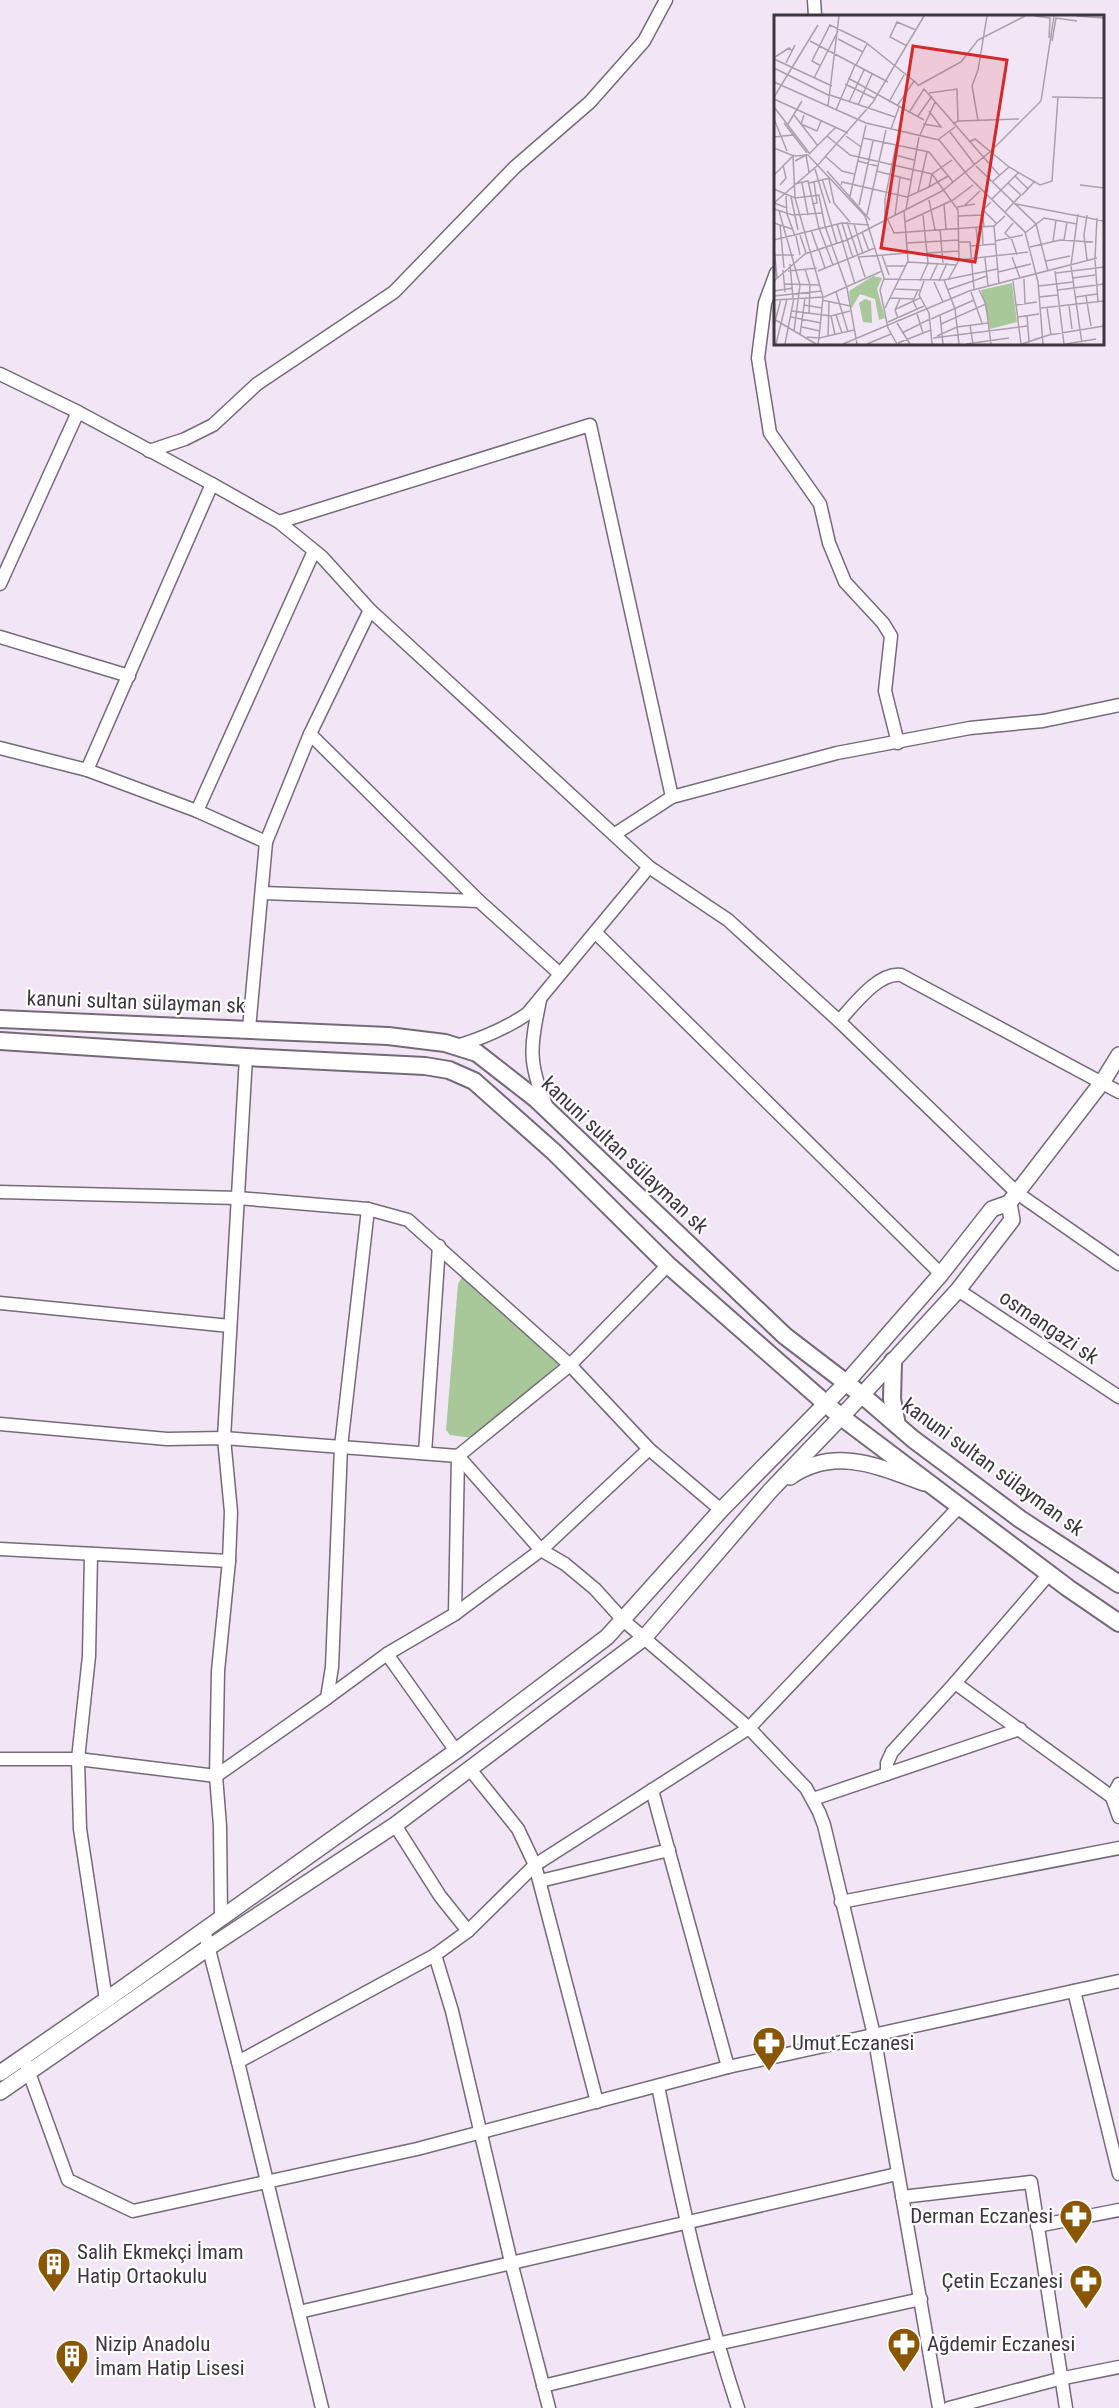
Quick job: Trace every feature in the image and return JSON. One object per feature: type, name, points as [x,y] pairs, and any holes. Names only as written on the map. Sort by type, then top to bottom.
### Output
[{"type":"main road","name":"kanuni sultan sülayman sk","points":[[0,1019],[388,1036],[457,1046],[477,1053],[548,1112],[785,1336],[1020,1519],[1119,1584]]},
{"type":"main road","points":[[0,1041],[425,1066],[449,1070],[474,1081],[554,1152],[668,1264],[840,1416],[1049,1574],[1119,1623]]},
{"type":"main road","points":[[893,1361],[892,1399],[897,1425]]},
{"type":"street","points":[[149,451],[185,439],[213,425],[257,384],[394,292],[515,167],[590,102],[644,41],[666,0]]},
{"type":"street","points":[[814,0],[815,15]]},
{"type":"street","points":[[774,278],[765,303],[758,358],[770,433],[820,504],[829,543],[845,582],[883,623],[891,636],[885,691],[898,743]]},
{"type":"street","points":[[0,374],[78,412],[279,522],[314,551],[369,610],[649,867],[728,920],[839,1021],[1013,1198],[1119,1264]]},
{"type":"street","points":[[0,584],[78,412]]},
{"type":"street","points":[[279,522],[590,425],[672,797]]},
{"type":"street","points":[[87,770],[212,484]]},
{"type":"street","points":[[197,811],[314,551]]},
{"type":"street","points":[[249,1029],[266,842],[310,734],[369,610]]},
{"type":"street","points":[[0,637],[129,676]]},
{"type":"street","points":[[615,834],[672,797],[837,753],[970,728],[1043,721],[1119,705]]},
{"type":"street","points":[[310,734],[479,900],[560,974]]},
{"type":"street","points":[[0,748],[87,770],[197,811],[266,842]]},
{"type":"street","points":[[457,1046],[485,1038],[527,1014],[649,867]]},
{"type":"street","points":[[263,893],[479,900]]},
{"type":"street","points":[[596,933],[941,1274]]},
{"type":"street","points":[[839,1021],[882,978],[895,974],[901,975],[1103,1081],[1119,1092]]},
{"type":"street","points":[[540,998],[531,1048],[533,1071],[548,1112]]},
{"type":"street","points":[[0,2073],[456,1751],[607,1637],[721,1510],[846,1383],[941,1274],[992,1209],[1013,1198],[1103,1081],[1119,1054]]},
{"type":"street","points":[[221,1917],[220,1826],[216,1776],[218,1671],[230,1561],[231,1512],[224,1438],[246,1057]]},
{"type":"street","points":[[0,1192],[238,1198],[368,1209],[408,1220],[570,1365],[649,1449],[721,1510]]},
{"type":"street","points":[[0,2092],[208,1948],[395,1825],[644,1638],[770,1491],[958,1290],[1012,1220],[1013,1198]]},
{"type":"street","points":[[327,1698],[332,1667],[341,1447],[368,1209]]},
{"type":"street","points":[[425,1453],[439,1246]]},
{"type":"street","points":[[455,1614],[458,1456],[570,1365],[668,1264]]},
{"type":"street","name":"osmangazi sk","points":[[958,1290],[1119,1397]]},
{"type":"street","points":[[0,1303],[230,1326]]},
{"type":"street","points":[[0,1424],[167,1439],[224,1438],[458,1456],[541,1550],[565,1564],[595,1589],[623,1620],[749,1728],[797,1778],[813,1798],[824,1825],[874,2035],[939,2408]]},
{"type":"street","points":[[0,1759],[78,1760],[216,1776],[387,1654],[455,1614],[541,1550],[649,1449]]},
{"type":"street","points":[[770,1491],[804,1467],[821,1462],[842,1461],[873,1464],[933,1486]]},
{"type":"street","points":[[238,2062],[435,1955],[468,1931],[535,1865],[749,1728],[960,1506]]},
{"type":"street","points":[[0,1549],[230,1561]]},
{"type":"street","points":[[92,1554],[89,1656],[78,1760],[80,1829],[106,2000]]},
{"type":"street","points":[[887,1774],[887,1763],[892,1752],[1049,1574]]},
{"type":"street","points":[[387,1654],[456,1751]]},
{"type":"street","points":[[955,1683],[1112,1797],[1119,1817]]},
{"type":"street","points":[[813,1798],[1020,1729]]},
{"type":"street","points":[[470,1768],[518,1830],[535,1865],[597,2102]]},
{"type":"street","points":[[1112,1797],[1119,1784]]},
{"type":"street","points":[[652,1790],[728,2067]]},
{"type":"street","points":[[395,1825],[440,1896],[468,1931]]},
{"type":"street","points":[[841,1902],[1119,1848]]},
{"type":"street","points":[[540,1881],[669,1850]]},
{"type":"street","points":[[204,1930],[322,2408]]},
{"type":"street","points":[[435,1955],[452,2011],[511,2262],[549,2408]]},
{"type":"street","points":[[23,2056],[68,2180],[133,2211],[417,2149],[728,2067],[1119,1981]]},
{"type":"street","points":[[1074,1991],[1119,2174]]},
{"type":"street","points":[[658,2086],[686,2224],[717,2344],[738,2408]]},
{"type":"street","points":[[298,2312],[897,2174]]},
{"type":"street","points":[[902,2197],[1031,2182],[1065,2408]]},
{"type":"street","points":[[1037,2226],[1119,2210]]},
{"type":"street","points":[[543,2386],[717,2344],[921,2299]]},
{"type":"street","points":[[949,2408],[1059,2379],[1119,2367]]},
{"type":"green space","points":[[464,1274],[563,1360],[480,1439],[450,1435],[446,1430],[458,1284]]},
{"type":"place","name":"Umut Eczanesi","points":[[769,2072]]},
{"type":"place","name":"Derman Eczanesi","points":[[1076,2245]]},
{"type":"place","name":"Salih Ekmekçi İmam Hatip Ortaokulu","points":[[54,2293]]},
{"type":"place","name":"Çetin Eczanesi","points":[[1086,2310]]},
{"type":"place","name":"Ağdemir Eczanesi","points":[[904,2373]]},
{"type":"place","name":"Nizip Anadolu İmam Hatip Lisesi","points":[[72,2385]]}]
